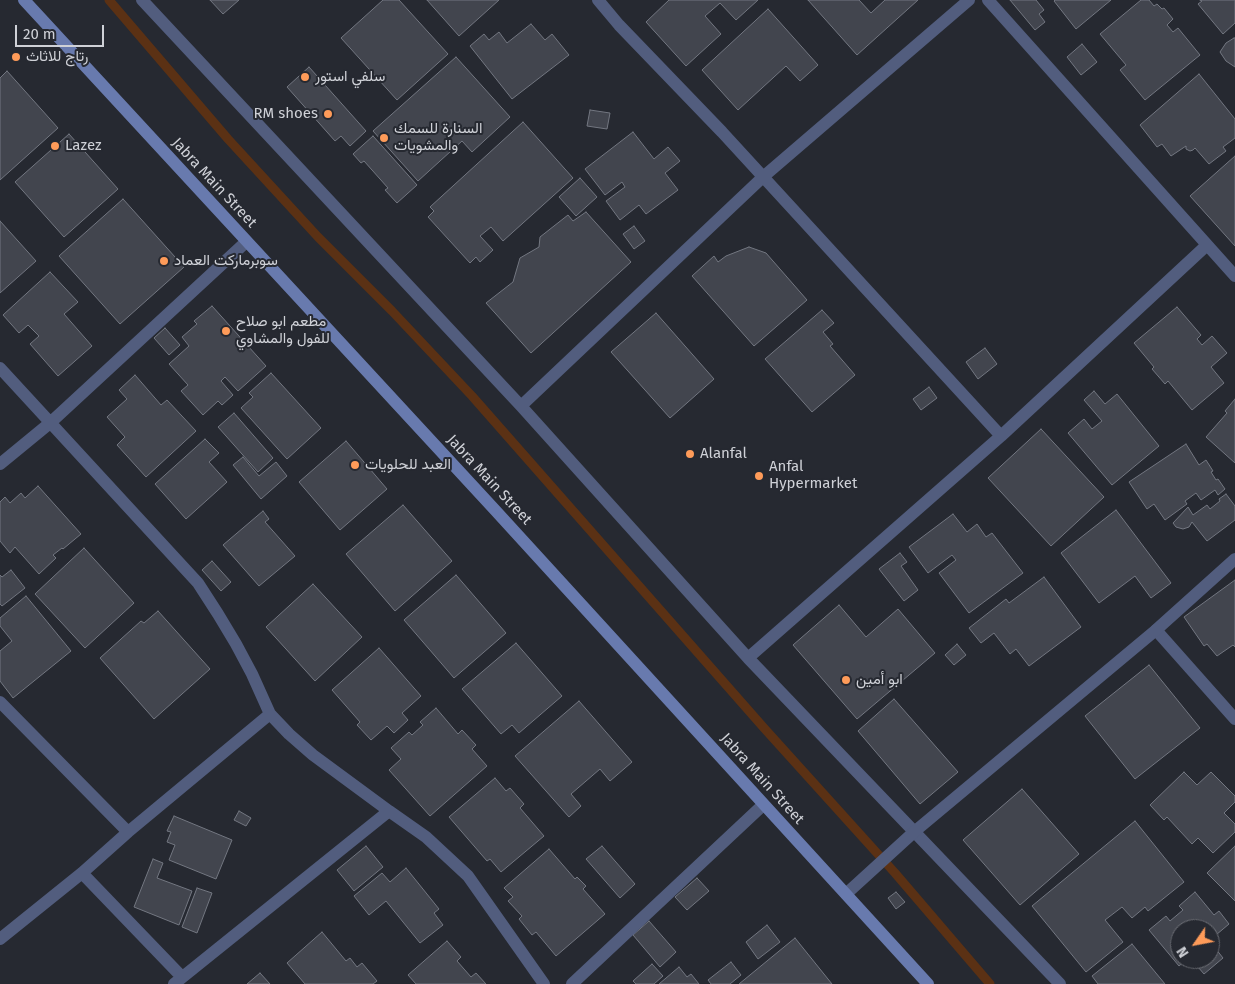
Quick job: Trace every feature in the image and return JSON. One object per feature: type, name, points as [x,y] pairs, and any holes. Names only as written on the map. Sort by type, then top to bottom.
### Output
[{"type":"main road","name":"Jabra Main Street","points":[[24,0],[495,510],[928,984]]},
{"type":"street","points":[[142,0],[522,406],[748,658],[1060,984]]},
{"type":"street","points":[[598,0],[619,26],[722,132],[1001,436]]},
{"type":"street","points":[[522,406],[763,177],[969,0]]},
{"type":"street","points":[[988,0],[1235,276]]},
{"type":"street","points":[[0,464],[50,423],[246,242]]},
{"type":"street","points":[[748,658],[1001,436],[1207,245]]},
{"type":"street","points":[[0,368],[198,584],[236,644],[270,714],[289,734],[314,755],[426,837],[468,876],[544,984]]},
{"type":"street","points":[[846,894],[914,832],[1156,630],[1235,559]]},
{"type":"street","points":[[1156,630],[1235,719]]},
{"type":"street","points":[[0,702],[128,832]]},
{"type":"street","points":[[0,939],[82,873],[128,832],[270,714]]},
{"type":"street","points":[[572,984],[763,805]]},
{"type":"street","points":[[82,873],[178,980],[389,811]]},
{"type":"building","points":[[210,0],[239,0],[223,14]]},
{"type":"building","points":[[383,0],[399,0],[448,54],[397,100],[341,38]]},
{"type":"building","points":[[427,0],[499,0],[459,36]]},
{"type":"building","points":[[669,0],[758,0],[736,20],[720,3],[705,16],[721,34],[686,66],[646,22]]},
{"type":"building","points":[[808,0],[859,0],[871,13],[885,0],[918,0],[857,55]]},
{"type":"building","points":[[1010,0],[1036,0],[1044,10],[1039,14],[1045,22],[1035,30]]},
{"type":"building","points":[[1055,0],[1111,0],[1076,29]]},
{"type":"building","points":[[1141,0],[1149,0],[1154,6],[1157,4],[1162,9],[1164,8],[1173,19],[1167,25],[1173,32],[1178,28],[1200,55],[1145,100],[1120,70],[1126,65],[1100,34]]},
{"type":"building","points":[[1200,0],[1235,0],[1235,23],[1223,34],[1198,4],[1202,1]]},
{"type":"building","points":[[768,9],[818,65],[800,81],[786,66],[738,110],[702,70]]},
{"type":"building","points":[[531,24],[545,40],[552,34],[569,55],[512,99],[470,46],[484,34],[489,40],[499,32],[507,43]]},
{"type":"building","points":[[1234,38],[1235,67],[1226,61],[1220,52],[1226,43]]},
{"type":"building","points":[[1082,44],[1097,62],[1081,75],[1067,57]]},
{"type":"building","points":[[456,57],[510,117],[472,152],[462,141],[418,181],[373,131]]},
{"type":"building","points":[[309,67],[366,131],[350,146],[341,136],[335,141],[287,87]]},
{"type":"building","points":[[7,71],[58,128],[0,180],[0,78]]},
{"type":"building","points":[[1199,74],[1235,119],[1235,138],[1223,147],[1226,151],[1209,164],[1195,148],[1190,151],[1186,149],[1186,146],[1171,156],[1162,144],[1157,147],[1140,125]]},
{"type":"building","points":[[590,110],[610,113],[607,129],[587,126]]},
{"type":"building","points":[[523,122],[573,178],[503,241],[491,227],[480,236],[493,250],[480,262],[476,257],[470,263],[428,217],[434,211],[430,207]]},
{"type":"building","points":[[633,132],[654,159],[668,147],[680,161],[665,173],[678,190],[646,214],[639,205],[620,220],[606,201],[625,187],[622,182],[605,195],[585,169]]},
{"type":"building","points":[[69,134],[118,189],[64,237],[15,182]]},
{"type":"building","points":[[373,136],[417,185],[397,203],[385,190],[388,188],[364,161],[361,163],[353,154]]},
{"type":"building","points":[[1235,156],[1235,246],[1190,196]]},
{"type":"building","points":[[580,178],[597,197],[576,216],[559,197]]},
{"type":"building","points":[[123,199],[184,267],[120,324],[59,256]]},
{"type":"building","points":[[586,212],[631,262],[531,353],[486,303],[513,282],[520,258],[539,247],[540,237],[568,215],[573,221]]},
{"type":"building","points":[[0,221],[36,261],[0,293]]},
{"type":"building","points":[[634,226],[645,241],[634,249],[623,234]]},
{"type":"building","points":[[749,247],[766,253],[807,300],[754,346],[692,276],[714,256],[718,262],[726,256]]},
{"type":"building","points":[[50,272],[78,302],[64,314],[92,346],[58,376],[30,344],[39,336],[28,325],[19,333],[3,315]]},
{"type":"building","points":[[212,306],[266,366],[238,391],[225,377],[221,381],[233,395],[222,405],[218,401],[203,415],[181,391],[188,385],[169,364],[189,346],[182,337],[197,324],[194,321]]},
{"type":"building","points":[[1177,307],[1201,335],[1197,339],[1202,345],[1212,336],[1227,353],[1211,367],[1224,383],[1192,410],[1168,381],[1165,384],[1152,369],[1154,367],[1134,343]]},
{"type":"building","points":[[822,310],[834,323],[823,332],[833,344],[830,346],[855,375],[812,412],[765,359]]},
{"type":"building","points":[[656,313],[714,379],[670,418],[611,352]]},
{"type":"building","points":[[165,328],[180,345],[169,355],[154,338]]},
{"type":"building","points":[[985,348],[997,364],[978,379],[966,362]]},
{"type":"building","points":[[271,373],[321,428],[287,459],[241,408],[253,397],[249,393]]},
{"type":"building","points":[[135,375],[161,405],[167,400],[196,431],[146,477],[117,445],[125,437],[107,417],[127,399],[119,390]]},
{"type":"building","points":[[929,387],[937,398],[921,410],[913,399]]},
{"type":"building","points":[[1094,391],[1105,404],[1117,394],[1159,446],[1112,485],[1068,433],[1084,419],[1092,429],[1102,421],[1084,400]]},
{"type":"building","points":[[1235,399],[1235,463],[1206,437],[1227,413],[1225,411]]},
{"type":"building","points":[[234,413],[273,458],[258,472],[218,427]]},
{"type":"building","points":[[1041,429],[1104,497],[1051,546],[988,478]]},
{"type":"building","points":[[205,439],[219,453],[209,462],[227,482],[186,519],[155,484]]},
{"type":"building","points":[[346,441],[387,489],[340,530],[299,482]]},
{"type":"building","points":[[1186,444],[1199,465],[1206,460],[1216,480],[1218,479],[1225,489],[1218,495],[1215,490],[1201,500],[1196,493],[1185,501],[1187,504],[1165,520],[1154,504],[1147,509],[1129,482]]},
{"type":"building","points":[[243,457],[259,476],[276,462],[287,476],[261,499],[233,465]]},
{"type":"building","points":[[38,486],[81,534],[53,555],[56,558],[39,574],[15,547],[10,553],[0,541],[0,502],[5,497],[10,503],[21,493],[25,498]]},
{"type":"building","points":[[1226,494],[1235,506],[1235,520],[1207,541],[1192,522],[1189,527],[1183,529],[1176,527],[1173,523],[1188,507],[1193,515],[1207,505],[1210,509]]},
{"type":"building","points":[[403,505],[452,561],[395,611],[346,554]]},
{"type":"building","points":[[1116,510],[1171,583],[1151,598],[1135,576],[1099,603],[1061,553]]},
{"type":"building","points":[[263,511],[269,519],[265,522],[295,556],[259,586],[223,545]]},
{"type":"building","points":[[953,514],[967,532],[977,524],[986,537],[992,533],[1023,573],[969,613],[939,573],[956,560],[952,555],[928,573],[909,547]]},
{"type":"building","points":[[84,548],[134,603],[85,648],[35,594]]},
{"type":"building","points":[[900,553],[907,562],[901,566],[918,590],[904,601],[879,569]]},
{"type":"building","points":[[212,561],[231,582],[221,591],[202,570]]},
{"type":"building","points":[[11,570],[25,588],[2,606],[0,604],[0,575],[2,577]]},
{"type":"building","points":[[456,575],[506,633],[454,678],[404,620]]},
{"type":"building","points":[[1044,577],[1081,627],[1029,666],[1016,649],[1010,654],[994,633],[981,643],[969,628],[1006,599],[1009,603]]},
{"type":"building","points":[[1235,580],[1235,647],[1233,645],[1217,656],[1207,644],[1204,646],[1184,617]]},
{"type":"building","points":[[313,584],[362,637],[315,681],[266,627]]},
{"type":"building","points":[[26,596],[71,651],[13,698],[0,681],[0,651],[12,641],[0,626],[0,618]]},
{"type":"building","points":[[839,605],[866,637],[898,609],[935,653],[857,719],[793,645]]},
{"type":"building","points":[[158,611],[210,669],[154,719],[100,658],[141,621],[144,623]]},
{"type":"building","points":[[516,643],[562,696],[519,733],[512,725],[501,734],[462,689]]},
{"type":"building","points":[[957,644],[966,655],[954,665],[945,655]]},
{"type":"building","points":[[379,648],[421,696],[402,713],[408,720],[394,733],[387,726],[371,740],[357,725],[360,722],[332,690]]},
{"type":"building","points":[[1149,665],[1200,728],[1135,779],[1085,716]]},
{"type":"building","points":[[894,699],[958,772],[920,804],[858,731]]},
{"type":"building","points":[[579,701],[632,762],[610,781],[600,769],[571,794],[581,806],[569,817],[515,756]]},
{"type":"building","points":[[436,708],[458,734],[462,730],[476,745],[472,749],[487,766],[430,816],[389,770],[401,759],[391,748],[409,732],[412,735],[423,725],[420,722]]},
{"type":"building","points":[[1184,772],[1197,785],[1211,772],[1235,796],[1235,802],[1224,813],[1235,824],[1235,832],[1213,853],[1198,838],[1192,844],[1167,817],[1164,820],[1150,805]]},
{"type":"building","points":[[495,778],[506,791],[510,788],[524,804],[520,808],[544,836],[501,872],[490,859],[487,861],[449,817]]},
{"type":"building","points":[[1022,789],[1079,854],[1020,905],[963,840]]},
{"type":"building","points":[[239,811],[251,818],[246,826],[234,820]]},
{"type":"building","points":[[174,816],[232,840],[216,879],[169,860],[175,845],[167,842],[171,832],[167,831]]},
{"type":"building","points":[[1135,821],[1184,882],[1148,911],[1145,907],[1132,918],[1122,907],[1105,920],[1123,942],[1086,972],[1032,906]]},
{"type":"building","points":[[366,846],[383,867],[354,891],[337,870]]},
{"type":"building","points":[[602,846],[635,884],[620,898],[586,859]]},
{"type":"building","points":[[1235,846],[1235,901],[1207,873]]},
{"type":"building","points":[[549,849],[575,879],[577,877],[586,886],[583,889],[605,914],[556,956],[536,932],[532,935],[519,919],[522,916],[508,901],[513,897],[504,888]]},
{"type":"building","points":[[153,859],[163,863],[157,878],[192,891],[179,925],[134,907]]},
{"type":"building","points":[[406,868],[439,909],[434,913],[443,925],[420,943],[386,901],[369,915],[354,896],[382,873],[390,882]]},
{"type":"building","points":[[697,878],[709,891],[687,910],[675,897]]},
{"type":"building","points":[[197,888],[212,893],[197,933],[182,927]]},
{"type":"building","points":[[896,892],[905,902],[896,909],[888,898]]},
{"type":"building","points":[[1195,892],[1214,915],[1219,911],[1229,924],[1220,932],[1220,919],[1172,919],[1183,910],[1179,906]]},
{"type":"building","points":[[1166,916],[1170,921],[1170,955],[1149,930]]},
{"type":"building","points":[[649,921],[676,952],[660,967],[633,935]]},
{"type":"building","points":[[767,925],[780,942],[758,959],[746,942]]},
{"type":"building","points":[[322,932],[346,961],[350,958],[357,967],[362,963],[377,981],[373,984],[305,984],[287,963]]},
{"type":"building","points":[[795,938],[832,984],[739,984]]},
{"type":"building","points":[[447,941],[461,957],[457,961],[471,977],[476,973],[486,984],[416,984],[408,975]]},
{"type":"building","points":[[1132,944],[1165,984],[1098,984],[1092,976]]},
{"type":"building","points":[[731,962],[741,975],[730,984],[711,984],[708,980]]},
{"type":"building","points":[[652,964],[663,976],[654,984],[636,984],[633,981]]},
{"type":"building","points":[[679,967],[687,977],[691,974],[699,984],[659,984]]},
{"type":"building","points":[[1200,969],[1210,969],[1204,974]]},
{"type":"building","points":[[260,973],[270,984],[247,984]]},
{"type":"waterway","points":[[109,0],[228,139],[318,237],[392,311],[472,396],[764,728],[895,873],[990,984]]},
{"type":"place","name":"رتاج للاثاث","points":[[16,57]]},
{"type":"place","name":"سلفي استور","points":[[305,77]]},
{"type":"place","name":"RM shoes","points":[[328,114]]},
{"type":"place","name":"السنارة للسمك والمشويات","points":[[384,138]]},
{"type":"place","name":"Lazez","points":[[55,146]]},
{"type":"place","name":"سوبرماركت العماد","points":[[164,261]]},
{"type":"place","name":"مطعم ابو صلاح للفول والمشاوي","points":[[226,331]]},
{"type":"place","name":"Alanfal","points":[[690,454]]},
{"type":"place","name":"العبد للحلويات","points":[[355,465]]},
{"type":"place","name":"Anfal Hypermarket","points":[[759,476]]},
{"type":"place","name":"ابو أمين","points":[[846,680]]}]
